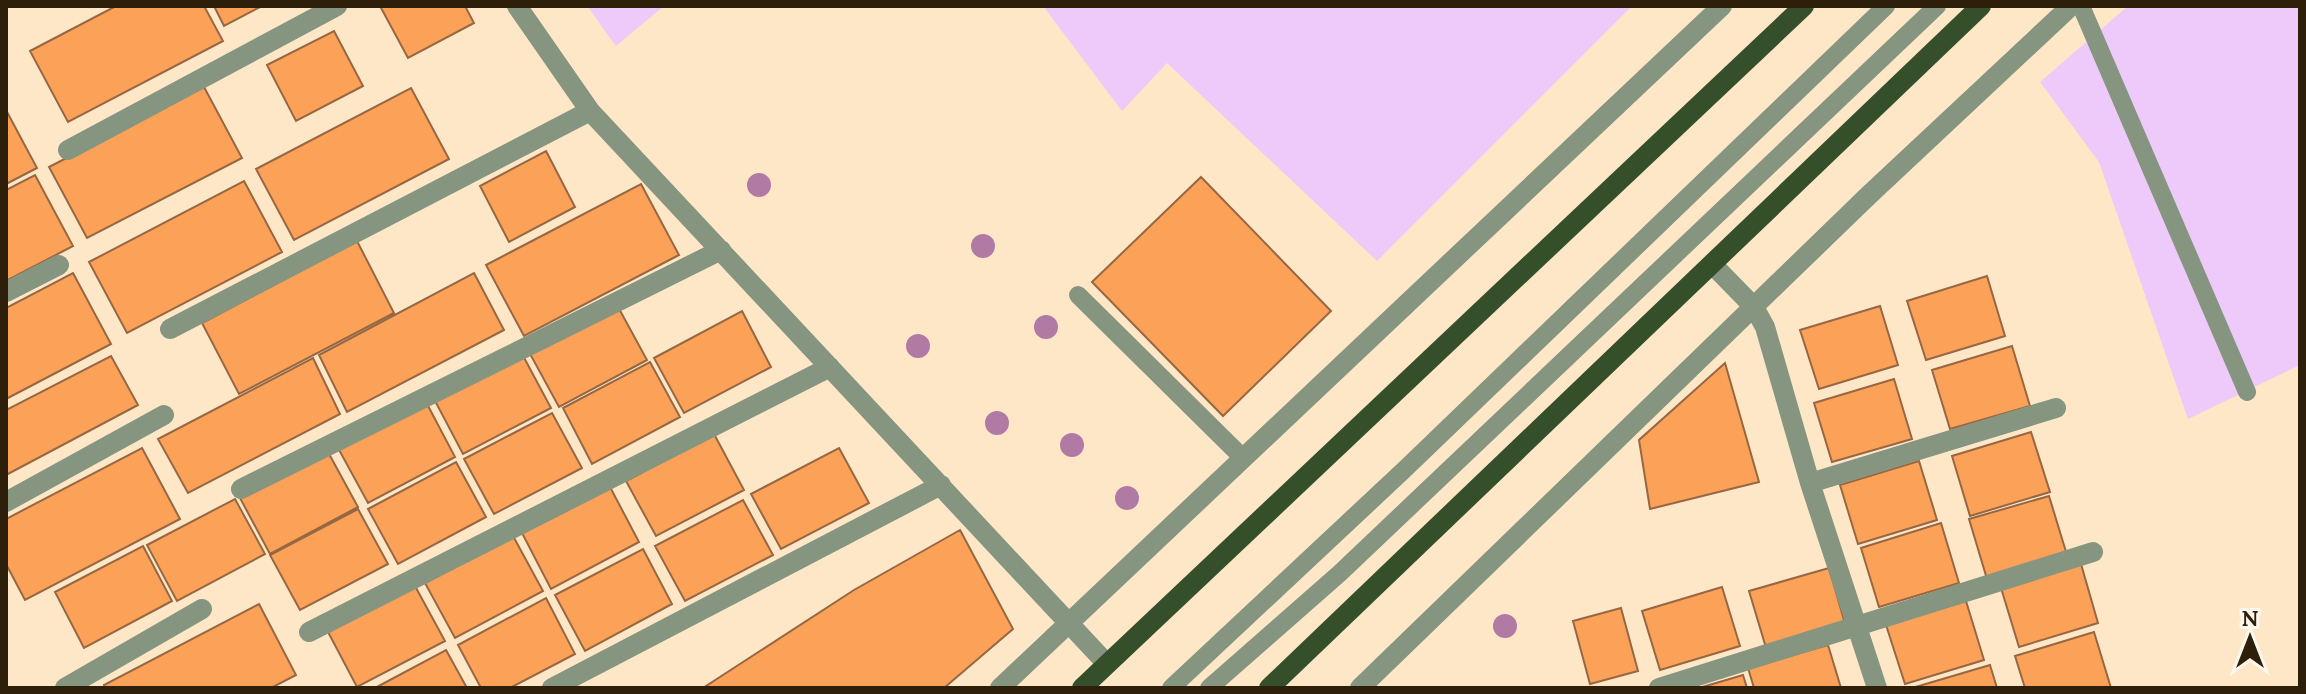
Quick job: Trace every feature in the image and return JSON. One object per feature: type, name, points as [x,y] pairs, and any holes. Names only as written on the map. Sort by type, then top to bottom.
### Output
[{"type":"main road","points":[[1082,688],[1804,6]]},
{"type":"main road","points":[[1269,688],[1981,6]]},
{"type":"street","points":[[68,150],[337,6]]},
{"type":"street","points":[[517,6],[590,111],[1107,664]]},
{"type":"street","points":[[1000,688],[1722,6]]},
{"type":"street","points":[[1360,688],[1869,195],[2071,6]]},
{"type":"street","points":[[170,329],[590,111]]},
{"type":"street","points":[[241,489],[721,250]]},
{"type":"street","points":[[6,292],[59,265]]},
{"type":"street","points":[[1713,265],[1754,307],[1765,327],[1810,483],[1877,688]]},
{"type":"street","points":[[309,632],[830,367]]},
{"type":"street","points":[[1810,483],[2056,408]]},
{"type":"street","points":[[6,502],[164,415]]},
{"type":"street","points":[[552,688],[941,485]]},
{"type":"street","points":[[1659,688],[2093,552]]},
{"type":"street","points":[[65,688],[202,609]]},
{"type":"lane","points":[[1171,688],[1405,469],[1886,6]]},
{"type":"lane","points":[[1209,688],[1340,573],[1937,6]]},
{"type":"lane","points":[[2081,6],[2247,392]]},
{"type":"lane","points":[[1078,295],[1243,458]]},
{"type":"shaded area","points":[[587,6],[664,6],[616,46]]},
{"type":"shaded area","points":[[1043,6],[1632,6],[1377,261],[1167,63],[1122,111]]},
{"type":"shaded area","points":[[2128,6],[2300,6],[2300,365],[2188,419],[2099,162],[2040,82]]},
{"type":"building","points":[[116,6],[204,6],[223,41],[68,122],[30,51]]},
{"type":"building","points":[[214,6],[262,6],[224,26]]},
{"type":"building","points":[[380,6],[465,6],[474,23],[408,58]]},
{"type":"building","points":[[334,31],[363,86],[296,121],[267,65]]},
{"type":"building","points":[[204,87],[242,158],[87,238],[49,167]]},
{"type":"building","points":[[411,88],[449,159],[294,240],[256,169]]},
{"type":"building","points":[[6,110],[37,168],[6,184]]},
{"type":"building","points":[[546,151],[575,207],[509,242],[480,186]]},
{"type":"building","points":[[35,175],[73,246],[6,281],[6,190]]},
{"type":"building","points":[[1201,177],[1331,311],[1223,416],[1092,282]]},
{"type":"building","points":[[244,181],[282,252],[127,333],[89,262]]},
{"type":"building","points":[[641,184],[679,255],[524,336],[486,265]]},
{"type":"building","points":[[357,241],[394,313],[239,394],[202,323]]},
{"type":"building","points":[[73,273],[111,344],[6,399],[6,308]]},
{"type":"building","points":[[474,273],[504,330],[347,412],[319,355]]},
{"type":"building","points":[[1987,276],[2005,336],[1926,360],[1907,301]]},
{"type":"building","points":[[617,305],[647,360],[559,407],[529,352]]},
{"type":"building","points":[[1880,306],[1898,365],[1819,389],[1800,330]]},
{"type":"building","points":[[742,311],[771,367],[684,413],[654,358]]},
{"type":"building","points":[[2012,346],[2030,406],[1950,429],[1932,370]]},
{"type":"building","points":[[521,352],[551,408],[463,454],[434,399]]},
{"type":"building","points":[[111,356],[138,405],[6,475],[6,410]]},
{"type":"building","points":[[313,358],[340,414],[188,493],[158,439]]},
{"type":"building","points":[[650,362],[680,417],[592,464],[563,408]]},
{"type":"building","points":[[1725,363],[1759,482],[1650,509],[1639,440]]},
{"type":"building","points":[[1894,379],[1912,439],[1832,462],[1814,403]]},
{"type":"building","points":[[426,402],[455,457],[368,503],[338,448]]},
{"type":"building","points":[[552,413],[582,468],[494,514],[464,459]]},
{"type":"building","points":[[2031,432],[2050,492],[1970,516],[1952,456]]},
{"type":"building","points":[[714,434],[744,490],[656,536],[626,481]]},
{"type":"building","points":[[142,448],[180,519],[25,600],[6,564],[6,519]]},
{"type":"building","points":[[839,448],[869,503],[781,549],[751,494]]},
{"type":"building","points":[[328,452],[358,507],[270,554],[240,498]]},
{"type":"building","points":[[1919,461],[1937,520],[1858,544],[1840,485]]},
{"type":"building","points":[[456,462],[486,517],[398,564],[368,509]]},
{"type":"building","points":[[610,487],[639,542],[551,589],[522,533]]},
{"type":"building","points":[[2049,496],[2067,555],[1987,579],[1969,519]]},
{"type":"building","points":[[235,499],[265,554],[177,601],[147,545]]},
{"type":"building","points":[[743,500],[773,555],[685,601],[655,546]]},
{"type":"building","points":[[358,509],[388,564],[300,610],[270,555]]},
{"type":"building","points":[[1941,523],[1959,583],[1879,607],[1861,548]]},
{"type":"building","points":[[960,530],[1013,629],[944,688],[703,688],[854,590]]},
{"type":"building","points":[[513,536],[543,591],[455,638],[425,583]]},
{"type":"building","points":[[143,546],[172,601],[84,648],[55,592]]},
{"type":"building","points":[[643,549],[672,604],[585,651],[555,595]]},
{"type":"building","points":[[2081,564],[2098,623],[2019,647],[2001,588]]},
{"type":"building","points":[[1829,568],[1846,627],[1767,651],[1749,591]]},
{"type":"building","points":[[415,586],[445,641],[357,687],[328,632]]},
{"type":"building","points":[[1722,587],[1740,646],[1660,670],[1642,611]]},
{"type":"building","points":[[546,598],[575,654],[510,688],[481,688],[458,645]]},
{"type":"building","points":[[1966,601],[1984,660],[1905,684],[1886,625]]},
{"type":"building","points":[[259,604],[296,675],[271,688],[105,688],[104,685]]},
{"type":"building","points":[[1621,608],[1638,671],[1590,684],[1573,621]]},
{"type":"building","points":[[2094,632],[2111,688],[2025,688],[2015,656]]},
{"type":"building","points":[[1828,645],[1841,688],[1754,688],[1748,668]]},
{"type":"building","points":[[446,650],[467,688],[375,688]]},
{"type":"building","points":[[1990,665],[1997,688],[1912,688]]},
{"type":"building","points":[[1743,675],[1747,688],[1699,688]]}]
